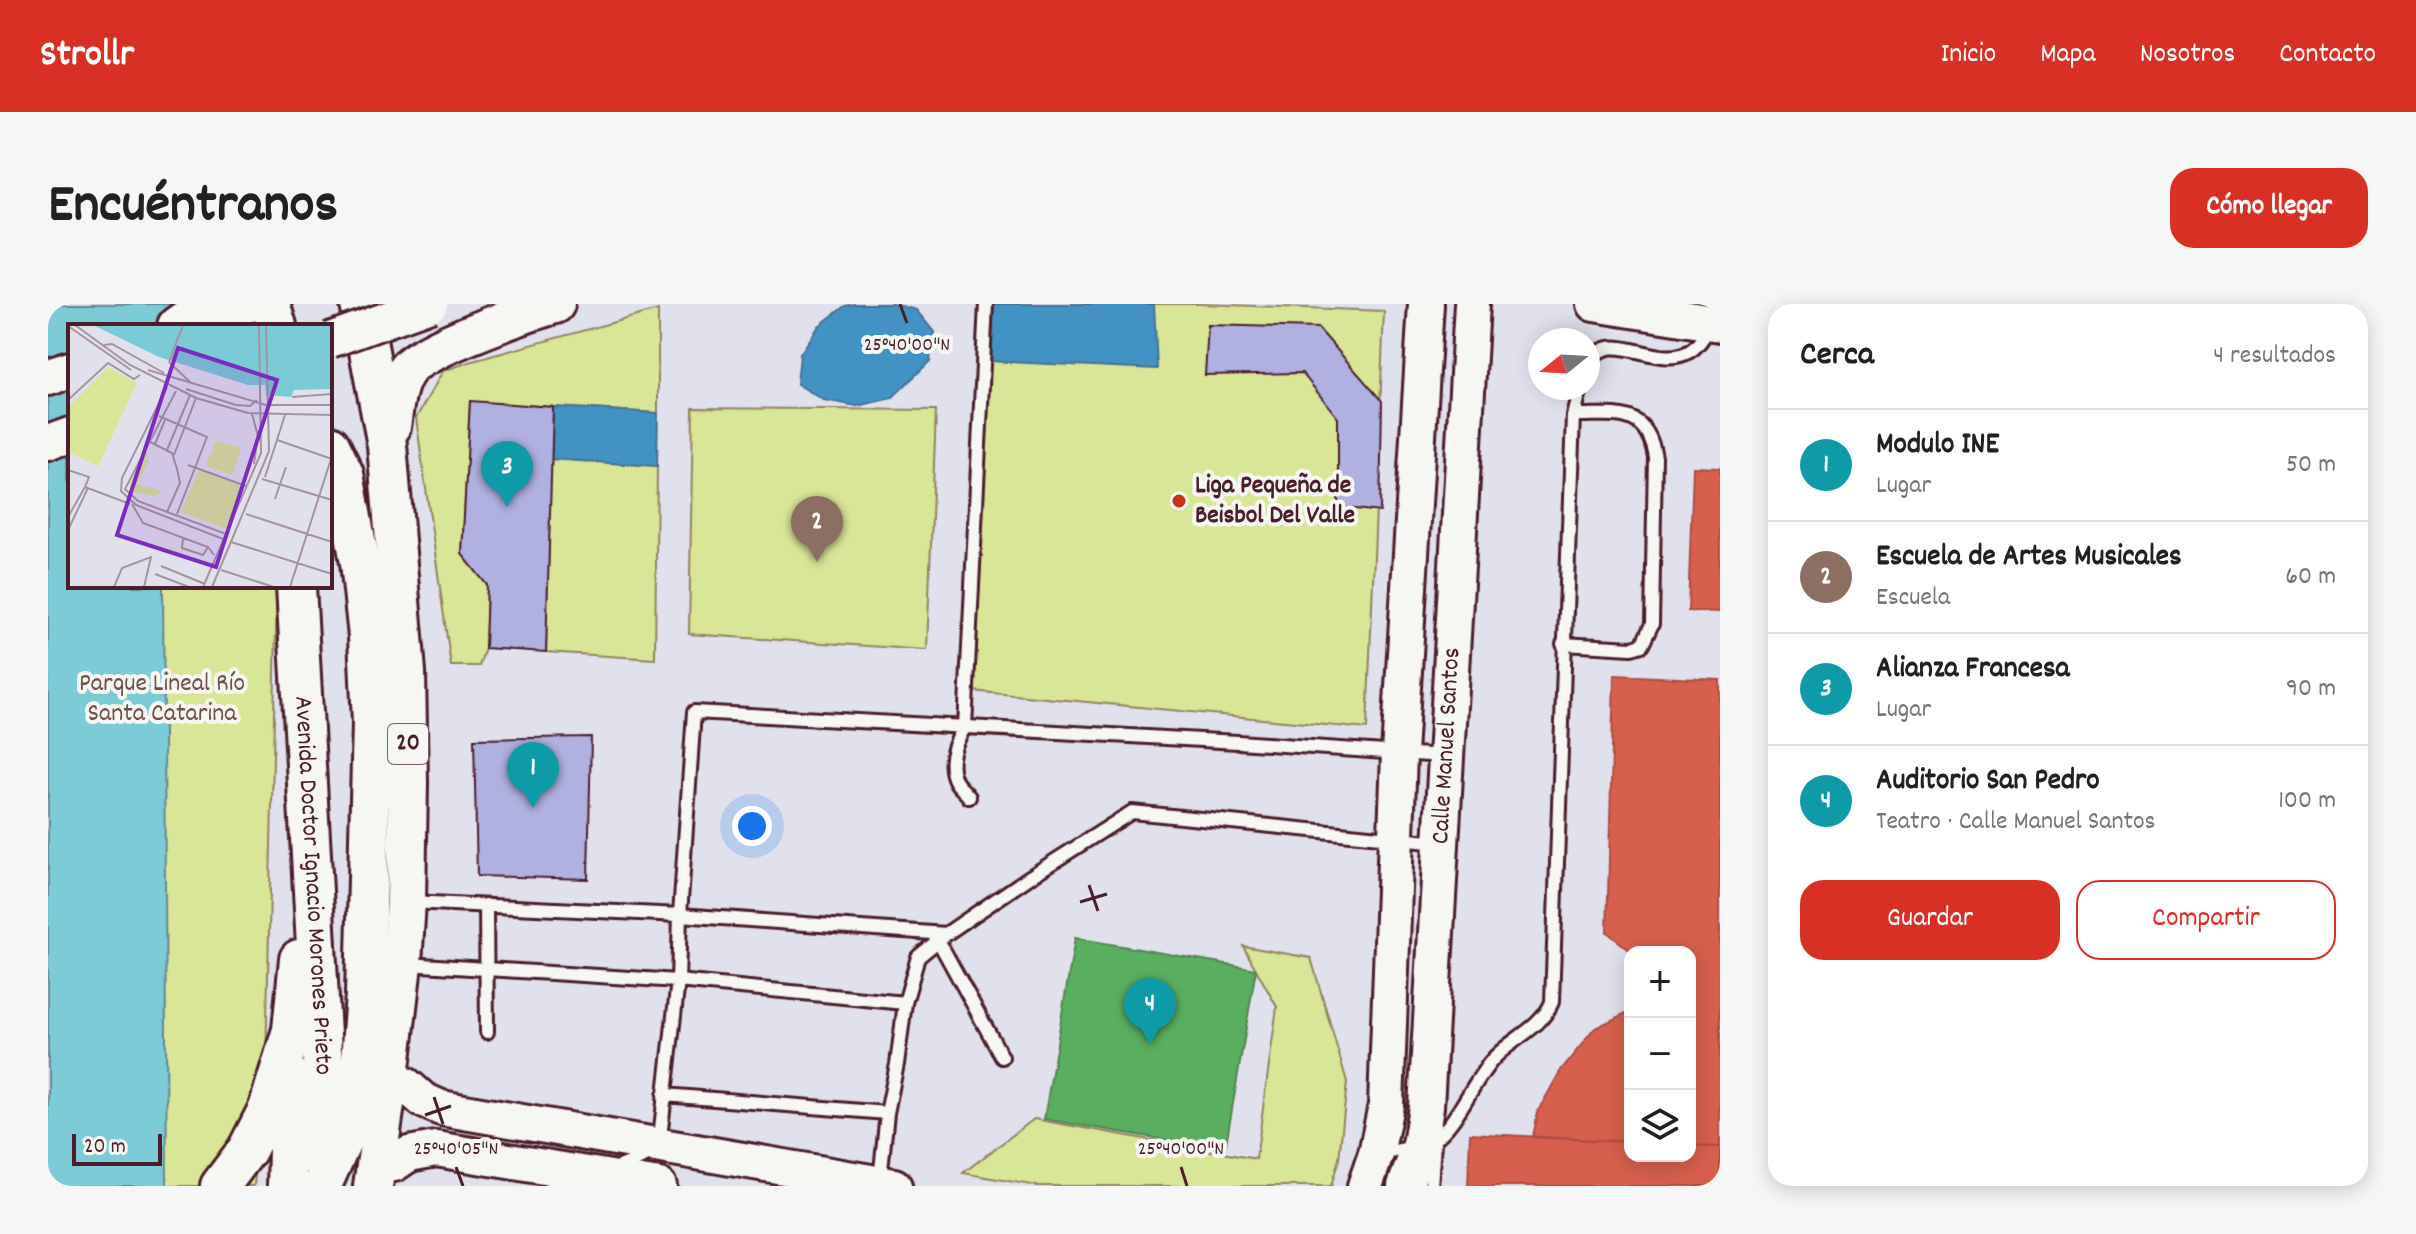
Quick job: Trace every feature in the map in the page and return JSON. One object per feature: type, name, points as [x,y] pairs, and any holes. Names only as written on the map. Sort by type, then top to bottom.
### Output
[{"type":"main road","points":[[180,324],[208,304]]},
{"type":"main road","points":[[270,304],[276,324]]},
{"type":"main road","name":"20","points":[[360,304],[387,445],[406,672],[406,901],[389,981],[386,1179]]},
{"type":"main road","points":[[387,445],[397,387],[406,369],[417,358],[555,304]]},
{"type":"main road","points":[[332,449],[344,474],[360,562],[368,637],[389,981],[406,1042],[406,1085],[386,1179]]},
{"type":"main road","name":"Avenida Doctor Ignacio Morones Prieto","points":[[296,588],[323,1071],[311,1185]]},
{"type":"main road","points":[[310,821],[292,1030],[311,1185]]},
{"type":"main road","points":[[311,1185],[348,1127],[359,1073],[389,981]]},
{"type":"main road","points":[[220,1186],[247,1150],[268,1109],[292,1030]]},
{"type":"street","points":[[197,324],[250,304]]},
{"type":"street","points":[[332,339],[430,304]]},
{"type":"street","name":"Calle Manuel Santos","points":[[1365,1186],[1376,1154],[1386,1105],[1399,754],[1426,304]]},
{"type":"street","name":"Calle Manuel Santos","points":[[1405,1186],[1427,1142],[1427,1095],[1472,304]]},
{"type":"street","points":[[1594,304],[1717,324]]},
{"type":"street","points":[[48,378],[68,371]]},
{"type":"street","points":[[48,443],[68,436]]},
{"type":"street","points":[[406,1085],[423,1100],[441,1108],[887,1184]]},
{"type":"street","points":[[386,1179],[409,1154],[436,1149],[659,1186]]},
{"type":"lane","points":[[969,797],[956,781],[952,759],[955,742],[965,727],[986,304]]},
{"type":"lane","points":[[1600,350],[1607,347],[1662,356],[1686,354],[1717,324]]},
{"type":"lane","points":[[1376,1154],[1427,1142],[1468,1098],[1494,1058],[1538,1025],[1552,1002],[1563,644],[1573,415],[1577,400]]},
{"type":"lane","points":[[1563,644],[1632,648],[1642,645],[1652,624],[1655,457],[1652,441],[1646,428],[1633,418],[1573,415]]},
{"type":"lane","points":[[599,1175],[653,1153],[659,1146],[678,981],[694,712],[1447,756]]},
{"type":"lane","points":[[887,1184],[887,1113],[905,1003],[918,957],[1031,876],[1132,812],[1442,843]]},
{"type":"lane","points":[[406,901],[680,915],[942,937]]},
{"type":"lane","points":[[486,905],[487,1032]]},
{"type":"lane","points":[[942,937],[1002,1057]]},
{"type":"lane","points":[[389,981],[487,967],[678,981],[905,1003]]},
{"type":"lane","points":[[664,1095],[887,1113]]},
{"type":"lane","points":[[1427,1142],[1431,1186]]},
{"type":"green space","name":"Parque Lineal Río Santa Catarina","points":[[48,304],[258,304],[263,324],[68,324],[68,588],[277,588],[266,1062],[254,1186],[48,1186]]},
{"type":"green space","name":"Liga Pequeña de Beisbol Del Valle","points":[[991,304],[1202,304],[1384,311],[1367,729],[972,691]]},
{"type":"green space","points":[[658,310],[658,413],[470,402],[462,554],[487,585],[485,648],[479,666],[451,666],[416,418],[443,371]]},
{"type":"green space","points":[[693,408],[936,410],[927,650],[689,634]]},
{"type":"green space","points":[[551,459],[657,466],[655,659],[546,652]]},
{"type":"green space","points":[[1243,946],[1311,958],[1347,1082],[1339,1159],[1331,1186],[1037,1186],[963,1173],[1034,1119],[1256,1159],[1277,1007]]},
{"type":"water","points":[[48,304],[187,304],[192,324],[68,324],[68,588],[163,588],[167,1186],[48,1186]]},
{"type":"building: Comercios","points":[[1693,467],[1720,468],[1720,612],[1688,611]]},
{"type":"building: Comercios","points":[[1614,675],[1720,680],[1720,1147],[1696,1146],[1696,946],[1624,946],[1607,932]]},
{"type":"building: Comercios","points":[[1624,1014],[1624,1142],[1533,1137],[1538,1111],[1561,1070],[1595,1028]]},
{"type":"building: Comercios","points":[[1470,1133],[1624,1142],[1624,1162],[1696,1162],[1696,1146],[1720,1147],[1720,1186],[1468,1186]]},
{"type":"building: Escuelas","points":[[893,304],[916,310],[934,332],[930,361],[892,398],[857,406],[824,400],[797,384],[800,354],[819,326],[845,306]]},
{"type":"building: Escuelas","points":[[991,304],[1154,304],[1157,369],[988,361]]},
{"type":"building: Escuelas","points":[[553,407],[658,413],[657,466],[551,459]]},
{"type":"building: Público","points":[[1075,938],[1256,969],[1225,1150],[1044,1119]]},
{"type":"building: Otros","points":[[1208,325],[1318,328],[1382,401],[1380,512],[1338,507],[1338,418],[1302,373],[1205,375]]},
{"type":"building: Otros","points":[[470,401],[553,407],[546,652],[485,648],[487,585],[462,554]]},
{"type":"building: Otros","points":[[591,737],[588,879],[477,876],[474,739]]},
{"type":"place","name":"Liga Pequeña de Beisbol Del Valle","points":[[1179,501]]},
{"type":"place","name":"Alianza Francesa","points":[[507,507]]},
{"type":"place","name":"Escuela de Artes Musicales","points":[[817,562]]},
{"type":"place","name":"Modulo INE","points":[[533,808]]},
{"type":"place","name":"Auditorio San Pedro","points":[[1150,1044]]}]
